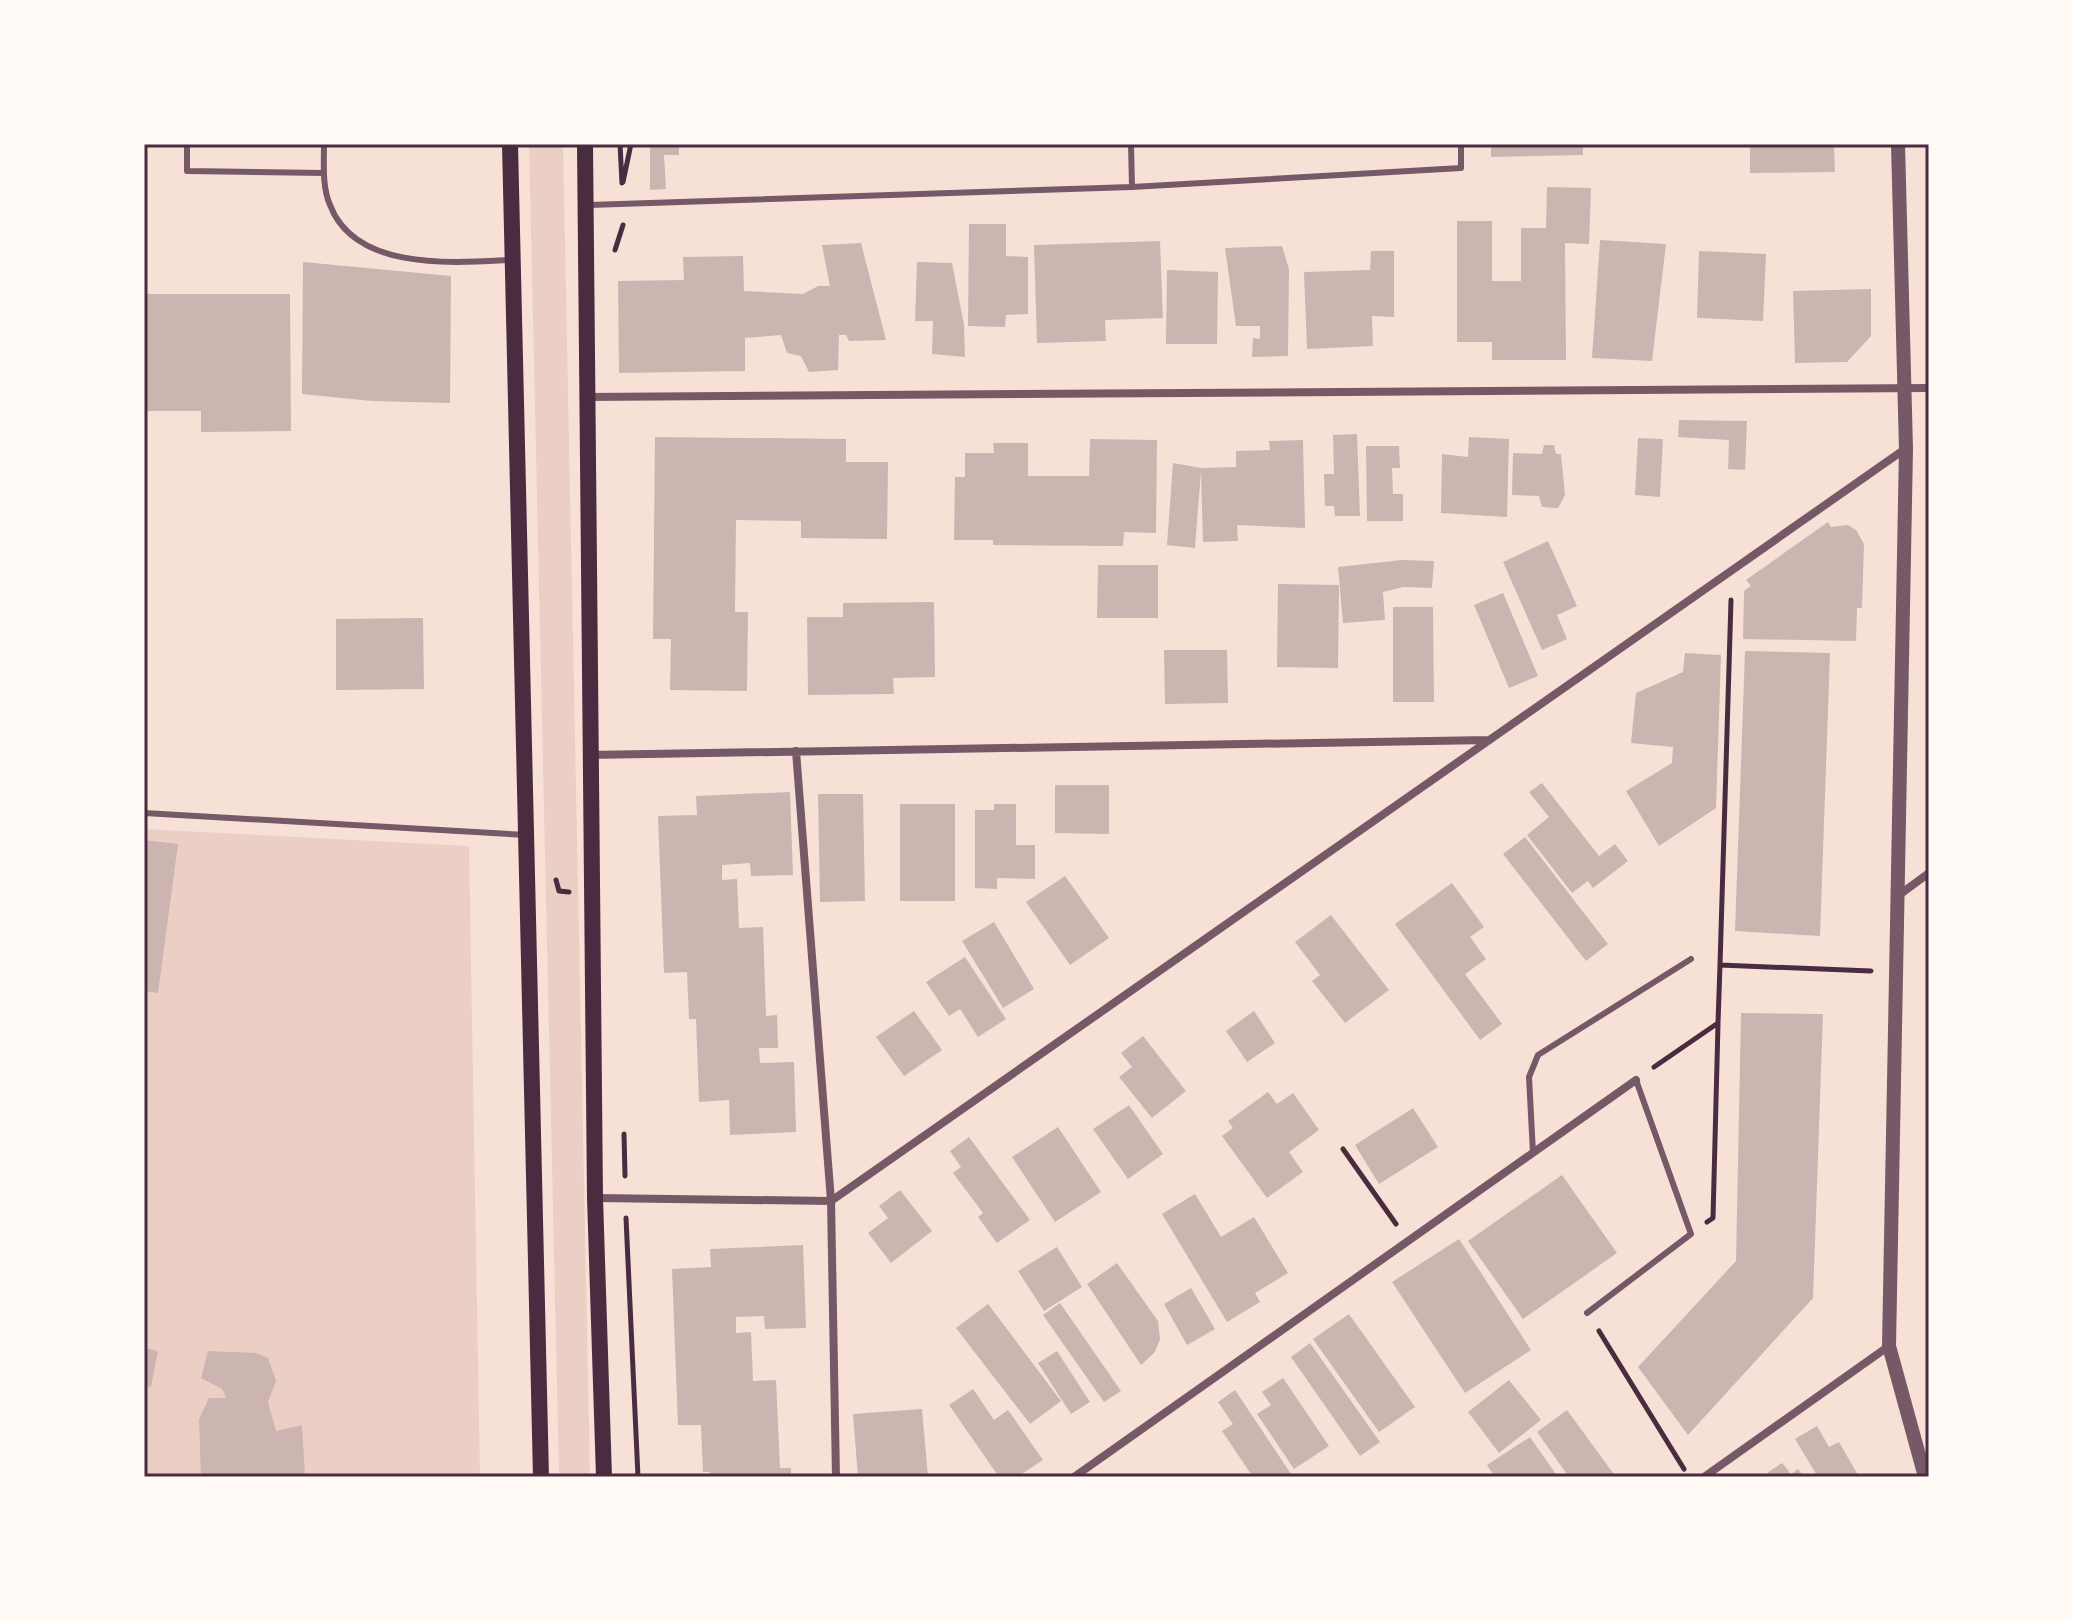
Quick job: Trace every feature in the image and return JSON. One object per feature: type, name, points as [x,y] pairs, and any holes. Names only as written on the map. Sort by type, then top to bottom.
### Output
[{"type":"main road","points":[[510,144],[541,1477]]},
{"type":"main road","points":[[585,144],[585,397],[595,1198],[604,1477]]},
{"type":"street","points":[[1898,144],[1906,449],[1889,1346],[1925,1477]]},
{"type":"street","points":[[585,397],[1929,388]]},
{"type":"street","points":[[595,1198],[831,1201],[1906,449]]},
{"type":"street","points":[[590,755],[1489,740]]},
{"type":"street","points":[[796,751],[831,1201],[836,1477]]},
{"type":"street","points":[[1899,895],[1929,873]]},
{"type":"street","points":[[1074,1477],[1636,1080]]},
{"type":"street","points":[[1704,1477],[1889,1346]]},
{"type":"lane","points":[[187,144],[187,171],[324,173]]},
{"type":"lane","points":[[324,144],[324,173],[330,206],[357,242],[426,263],[512,260]]},
{"type":"lane","points":[[1131,144],[1132,187]]},
{"type":"lane","points":[[585,205],[1132,187],[1461,168],[1461,144]]},
{"type":"lane","points":[[144,813],[526,835]]},
{"type":"lane","points":[[1533,1153],[1529,1077],[1538,1055],[1691,959]]},
{"type":"lane","points":[[1587,1313],[1691,1234],[1636,1080]]},
{"type":"path","points":[[620,144],[622,187],[631,144]]},
{"type":"path","points":[[1691,1234],[1713,1218],[1731,571]]},
{"type":"path","points":[[554,868],[559,891],[577,892]]},
{"type":"path","points":[[1720,965],[1896,972]]},
{"type":"path","points":[[1636,1080],[1718,1023]]},
{"type":"path","points":[[1343,1149],[1408,1241]]},
{"type":"path","points":[[626,1219],[638,1477]]},
{"type":"path","points":[[1587,1313],[1688,1477]]},
{"type":"shaded area","points":[[529,144],[563,144],[590,1477],[559,1477]]},
{"type":"shaded area","points":[[144,829],[469,846],[480,1477],[144,1477]]},
{"type":"building","points":[[650,144],[679,144],[679,155],[664,155],[666,189],[650,190]]},
{"type":"building","points":[[1491,144],[1583,144],[1583,155],[1491,157]]},
{"type":"building","points":[[1750,144],[1834,144],[1835,172],[1750,173]]},
{"type":"building","points":[[1547,187],[1591,188],[1589,244],[1565,243],[1566,360],[1492,360],[1492,342],[1457,342],[1457,221],[1492,221],[1492,281],[1521,281],[1521,228],[1546,228]]},
{"type":"building","points":[[969,224],[1006,224],[1006,256],[1028,257],[1028,314],[1006,315],[1005,327],[968,326]]},
{"type":"building","points":[[1600,240],[1666,244],[1652,361],[1592,358]]},
{"type":"building","points":[[1160,241],[1163,318],[1105,320],[1106,341],[1037,343],[1034,245]]},
{"type":"building","points":[[861,243],[886,340],[849,341],[846,335],[839,335],[838,370],[809,372],[801,356],[787,353],[781,335],[745,338],[745,371],[619,373],[618,281],[684,280],[683,257],[743,256],[744,291],[803,294],[818,286],[830,286],[822,245]]},
{"type":"building","points":[[1282,246],[1289,269],[1288,356],[1252,357],[1253,338],[1260,339],[1260,326],[1236,326],[1225,248]]},
{"type":"building","points":[[1371,251],[1394,251],[1394,317],[1372,316],[1373,346],[1307,349],[1304,272],[1370,270]]},
{"type":"building","points":[[1699,251],[1766,254],[1763,321],[1697,318]]},
{"type":"building","points":[[303,262],[451,276],[450,403],[372,401],[302,394]]},
{"type":"building","points":[[917,262],[952,263],[964,325],[965,357],[932,354],[933,321],[915,321]]},
{"type":"building","points":[[1167,270],[1218,272],[1217,344],[1166,344]]},
{"type":"building","points":[[1871,289],[1871,336],[1847,362],[1795,363],[1793,291]]},
{"type":"building","points":[[144,294],[290,294],[291,431],[201,432],[201,411],[144,411]]},
{"type":"building","points":[[1679,420],[1747,421],[1745,470],[1728,469],[1729,440],[1678,437]]},
{"type":"building","points":[[1357,434],[1360,516],[1335,516],[1334,506],[1325,506],[1324,474],[1334,474],[1333,435]]},
{"type":"building","points":[[655,437],[846,439],[846,462],[888,462],[887,539],[801,538],[801,521],[736,520],[735,612],[748,612],[747,691],[670,690],[671,639],[653,639]]},
{"type":"building","points":[[1469,437],[1509,439],[1507,517],[1441,513],[1442,454],[1468,457]]},
{"type":"building","points":[[1638,438],[1663,439],[1660,497],[1635,495]]},
{"type":"building","points":[[1090,439],[1157,440],[1156,533],[1124,532],[1123,546],[993,545],[993,540],[954,540],[955,477],[965,477],[965,453],[994,453],[993,443],[1028,443],[1028,476],[1089,476]]},
{"type":"building","points":[[1303,440],[1305,528],[1237,525],[1238,541],[1203,542],[1201,471],[1195,548],[1167,545],[1173,463],[1201,468],[1236,467],[1236,451],[1270,450],[1269,441]]},
{"type":"building","points":[[1544,445],[1554,445],[1556,454],[1561,454],[1565,495],[1558,508],[1542,507],[1539,496],[1512,495],[1513,453],[1542,454]]},
{"type":"building","points":[[1366,446],[1399,446],[1400,468],[1392,468],[1393,494],[1403,494],[1403,521],[1367,521]]},
{"type":"building","points":[[1828,522],[1831,527],[1848,525],[1856,530],[1864,544],[1862,608],[1857,608],[1856,641],[1743,639],[1744,591],[1751,586],[1746,580]]},
{"type":"building","points":[[1548,541],[1577,606],[1557,615],[1567,639],[1542,650],[1503,562]]},
{"type":"building","points":[[1402,560],[1434,561],[1432,588],[1403,587],[1383,592],[1385,620],[1343,623],[1338,567]]},
{"type":"building","points":[[1098,565],[1158,565],[1158,618],[1097,618]]},
{"type":"building","points":[[1278,584],[1339,585],[1338,668],[1277,667]]},
{"type":"building","points":[[1503,593],[1538,676],[1509,688],[1474,605]]},
{"type":"building","points":[[934,602],[935,677],[893,678],[894,694],[808,695],[807,617],[843,617],[843,603]]},
{"type":"building","points":[[1393,607],[1433,607],[1434,702],[1393,702]]},
{"type":"building","points":[[423,618],[424,689],[336,690],[336,619]]},
{"type":"building","points":[[1164,650],[1227,650],[1228,703],[1165,704]]},
{"type":"building","points":[[1745,651],[1830,653],[1820,936],[1735,931]]},
{"type":"building","points":[[1685,653],[1721,655],[1716,808],[1659,846],[1626,791],[1672,763],[1673,747],[1631,743],[1636,693],[1683,672]]},
{"type":"building","points":[[1542,783],[1599,856],[1615,844],[1628,861],[1593,888],[1588,881],[1572,893],[1527,835],[1549,817],[1529,792]]},
{"type":"building","points":[[1055,785],[1109,785],[1109,834],[1055,833]]},
{"type":"building","points":[[790,792],[793,875],[751,876],[750,863],[722,865],[722,880],[737,879],[739,928],[763,927],[766,1016],[777,1015],[778,1048],[759,1048],[760,1063],[794,1062],[796,1132],[730,1135],[729,1100],[699,1102],[696,1019],[689,1019],[687,972],[664,973],[658,816],[697,815],[696,796]]},
{"type":"building","points":[[818,794],[863,794],[865,901],[820,902]]},
{"type":"building","points":[[900,804],[955,804],[955,901],[900,901]]},
{"type":"building","points":[[994,804],[1016,804],[1016,845],[1035,845],[1035,879],[997,878],[997,889],[975,888],[975,810],[994,810]]},
{"type":"building","points":[[1525,837],[1608,944],[1586,961],[1503,854]]},
{"type":"building","points":[[144,840],[178,844],[158,993],[144,991]]},
{"type":"building","points":[[1065,876],[1109,938],[1070,965],[1026,902]]},
{"type":"building","points":[[1452,883],[1484,927],[1470,937],[1486,959],[1465,974],[1502,1024],[1480,1040],[1395,924]]},
{"type":"building","points":[[1331,915],[1389,990],[1345,1023],[1312,981],[1320,975],[1295,942]]},
{"type":"building","points":[[994,922],[1034,989],[1003,1008],[962,941]]},
{"type":"building","points":[[965,957],[1006,1019],[978,1037],[960,1009],[949,1016],[926,982]]},
{"type":"building","points":[[914,1011],[942,1050],[904,1076],[876,1037]]},
{"type":"building","points":[[1254,1011],[1275,1043],[1247,1062],[1226,1031]]},
{"type":"building","points":[[1741,1013],[1823,1014],[1813,1298],[1688,1435],[1638,1367],[1736,1261]]},
{"type":"building","points":[[1143,1036],[1186,1091],[1152,1118],[1119,1077],[1132,1067],[1121,1053]]},
{"type":"building","points":[[1268,1092],[1277,1104],[1293,1093],[1319,1130],[1289,1152],[1303,1172],[1267,1198],[1222,1136],[1233,1128],[1228,1121]]},
{"type":"building","points":[[1129,1105],[1163,1154],[1128,1179],[1093,1129]]},
{"type":"building","points":[[1413,1108],[1438,1147],[1379,1184],[1355,1145]]},
{"type":"building","points":[[1058,1127],[1101,1192],[1055,1222],[1012,1157]]},
{"type":"building","points":[[969,1137],[1030,1220],[997,1243],[978,1217],[983,1213],[953,1173],[961,1167],[950,1151]]},
{"type":"building","points":[[1562,1175],[1617,1253],[1523,1319],[1468,1241]]},
{"type":"building","points":[[900,1190],[932,1231],[891,1263],[868,1233],[888,1218],[879,1206]]},
{"type":"building","points":[[1195,1194],[1221,1237],[1254,1217],[1288,1273],[1255,1293],[1260,1302],[1227,1322],[1162,1214]]},
{"type":"building","points":[[1459,1239],[1531,1350],[1465,1393],[1392,1282]]},
{"type":"building","points":[[803,1245],[806,1328],[765,1329],[764,1316],[736,1317],[736,1333],[751,1332],[753,1381],[776,1380],[780,1468],[791,1468],[791,1477],[710,1477],[710,1472],[703,1472],[701,1425],[678,1425],[672,1269],[711,1267],[710,1249]]},
{"type":"building","points":[[1057,1247],[1082,1287],[1044,1311],[1018,1271]]},
{"type":"building","points":[[1117,1263],[1158,1321],[1160,1339],[1155,1352],[1141,1365],[1087,1284]]},
{"type":"building","points":[[1191,1288],[1215,1329],[1187,1345],[1164,1304]]},
{"type":"building","points":[[1060,1303],[1121,1391],[1104,1402],[1043,1315]]},
{"type":"building","points":[[988,1304],[1061,1401],[1030,1424],[956,1328]]},
{"type":"building","points":[[1349,1314],[1415,1407],[1379,1432],[1313,1339]]},
{"type":"building","points":[[1310,1343],[1380,1442],[1360,1456],[1291,1357]]},
{"type":"building","points":[[144,1348],[158,1351],[151,1387],[144,1386]]},
{"type":"building","points":[[208,1351],[256,1353],[268,1358],[276,1381],[268,1402],[276,1431],[302,1425],[305,1477],[201,1477],[199,1419],[209,1398],[226,1398],[222,1389],[201,1378]]},
{"type":"building","points":[[1057,1351],[1090,1402],[1071,1414],[1038,1363]]},
{"type":"building","points":[[1283,1378],[1329,1446],[1294,1469],[1257,1414],[1271,1405],[1262,1392]]},
{"type":"building","points":[[1509,1380],[1541,1420],[1499,1453],[1468,1412]]},
{"type":"building","points":[[973,1389],[994,1420],[1008,1410],[1043,1460],[1017,1477],[999,1477],[949,1405]]},
{"type":"building","points":[[1235,1390],[1293,1477],[1253,1477],[1222,1431],[1233,1424],[1218,1402]]},
{"type":"building","points":[[922,1409],[928,1477],[858,1477],[853,1414]]},
{"type":"building","points":[[1567,1410],[1616,1477],[1569,1477],[1537,1432]]},
{"type":"building","points":[[1817,1426],[1829,1447],[1839,1442],[1859,1477],[1818,1477],[1795,1439]]},
{"type":"building","points":[[1530,1437],[1558,1477],[1495,1477],[1487,1465]]},
{"type":"building","points":[[1782,1463],[1791,1474],[1798,1469],[1804,1477],[1770,1477],[1767,1473]]}]
